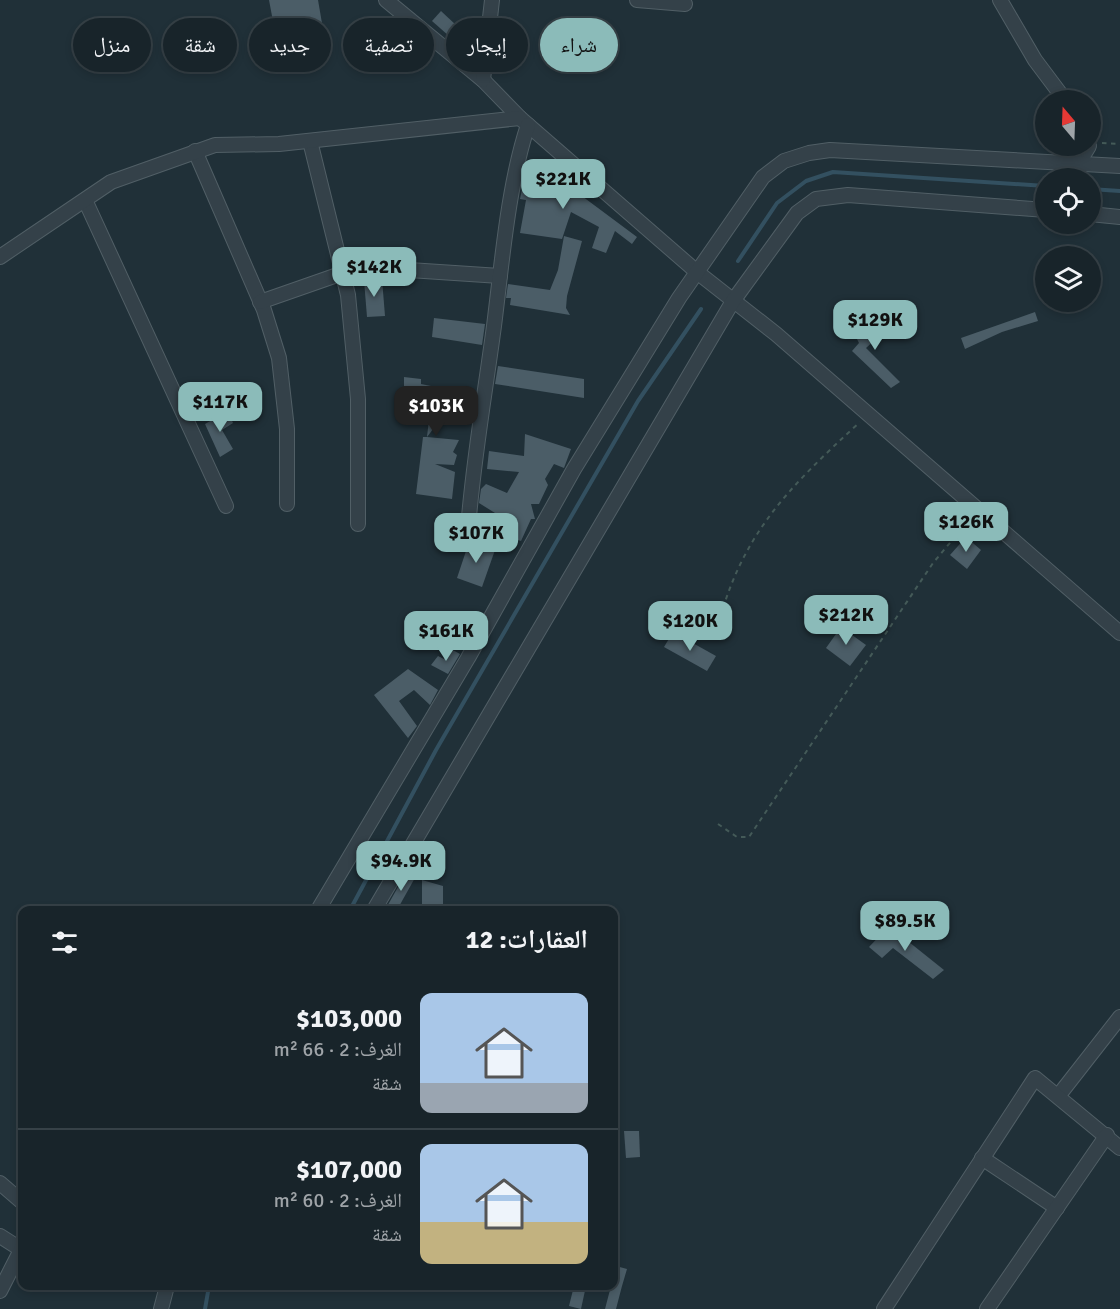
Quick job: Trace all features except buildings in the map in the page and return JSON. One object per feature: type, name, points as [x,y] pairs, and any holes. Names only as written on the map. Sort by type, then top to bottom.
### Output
[{"type":"street","points":[[387,0],[483,80],[524,121],[697,272],[776,334],[1120,633]]},
{"type":"street","points":[[483,80],[492,0]]},
{"type":"street","points":[[637,0],[685,4]]},
{"type":"street","points":[[1000,0],[1035,60],[1058,90]]},
{"type":"street","points":[[0,257],[111,182],[215,145],[310,141],[524,121]]},
{"type":"street","points":[[468,530],[472,475],[524,121]]},
{"type":"street","points":[[310,141],[348,295],[358,399],[358,524]]},
{"type":"street","points":[[195,151],[260,302],[279,358],[287,429],[287,504]]},
{"type":"street","points":[[320,906],[468,658],[574,469],[678,298],[763,177],[784,161],[809,153],[853,151],[1120,166]]},
{"type":"street","points":[[1078,164],[1082,156]]},
{"type":"street","points":[[376,906],[733,301],[797,213],[816,199],[848,195],[1035,209]]},
{"type":"street","points":[[85,200],[225,506]]},
{"type":"street","points":[[1101,215],[1120,217]]},
{"type":"street","points":[[260,302],[343,273],[394,269],[500,276]]},
{"type":"street","points":[[1059,1095],[1120,1017]]},
{"type":"street","points":[[887,1308],[1035,1077],[1120,1148]]},
{"type":"street","points":[[987,1309],[1107,1135]]},
{"type":"street","points":[[982,1158],[1057,1208]]},
{"type":"street","points":[[0,1183],[18,1199]]},
{"type":"street","points":[[0,1236],[18,1247]]},
{"type":"street","points":[[0,1291],[18,1257]]},
{"type":"street","points":[[161,1309],[166,1290]]},
{"type":"path","points":[[1101,143],[1120,144]]},
{"type":"path","points":[[716,634],[724,598],[755,534],[779,500],[868,414]]},
{"type":"path","points":[[718,824],[737,837],[749,837],[775,802],[933,563],[978,510]]},
{"type":"waterway","points":[[738,261],[777,203],[806,181],[833,172],[1035,185]]},
{"type":"waterway","points":[[1101,190],[1120,191]]},
{"type":"waterway","points":[[352,906],[436,750],[638,401],[701,309]]},
{"type":"waterway","points":[[205,1309],[208,1290]]}]
